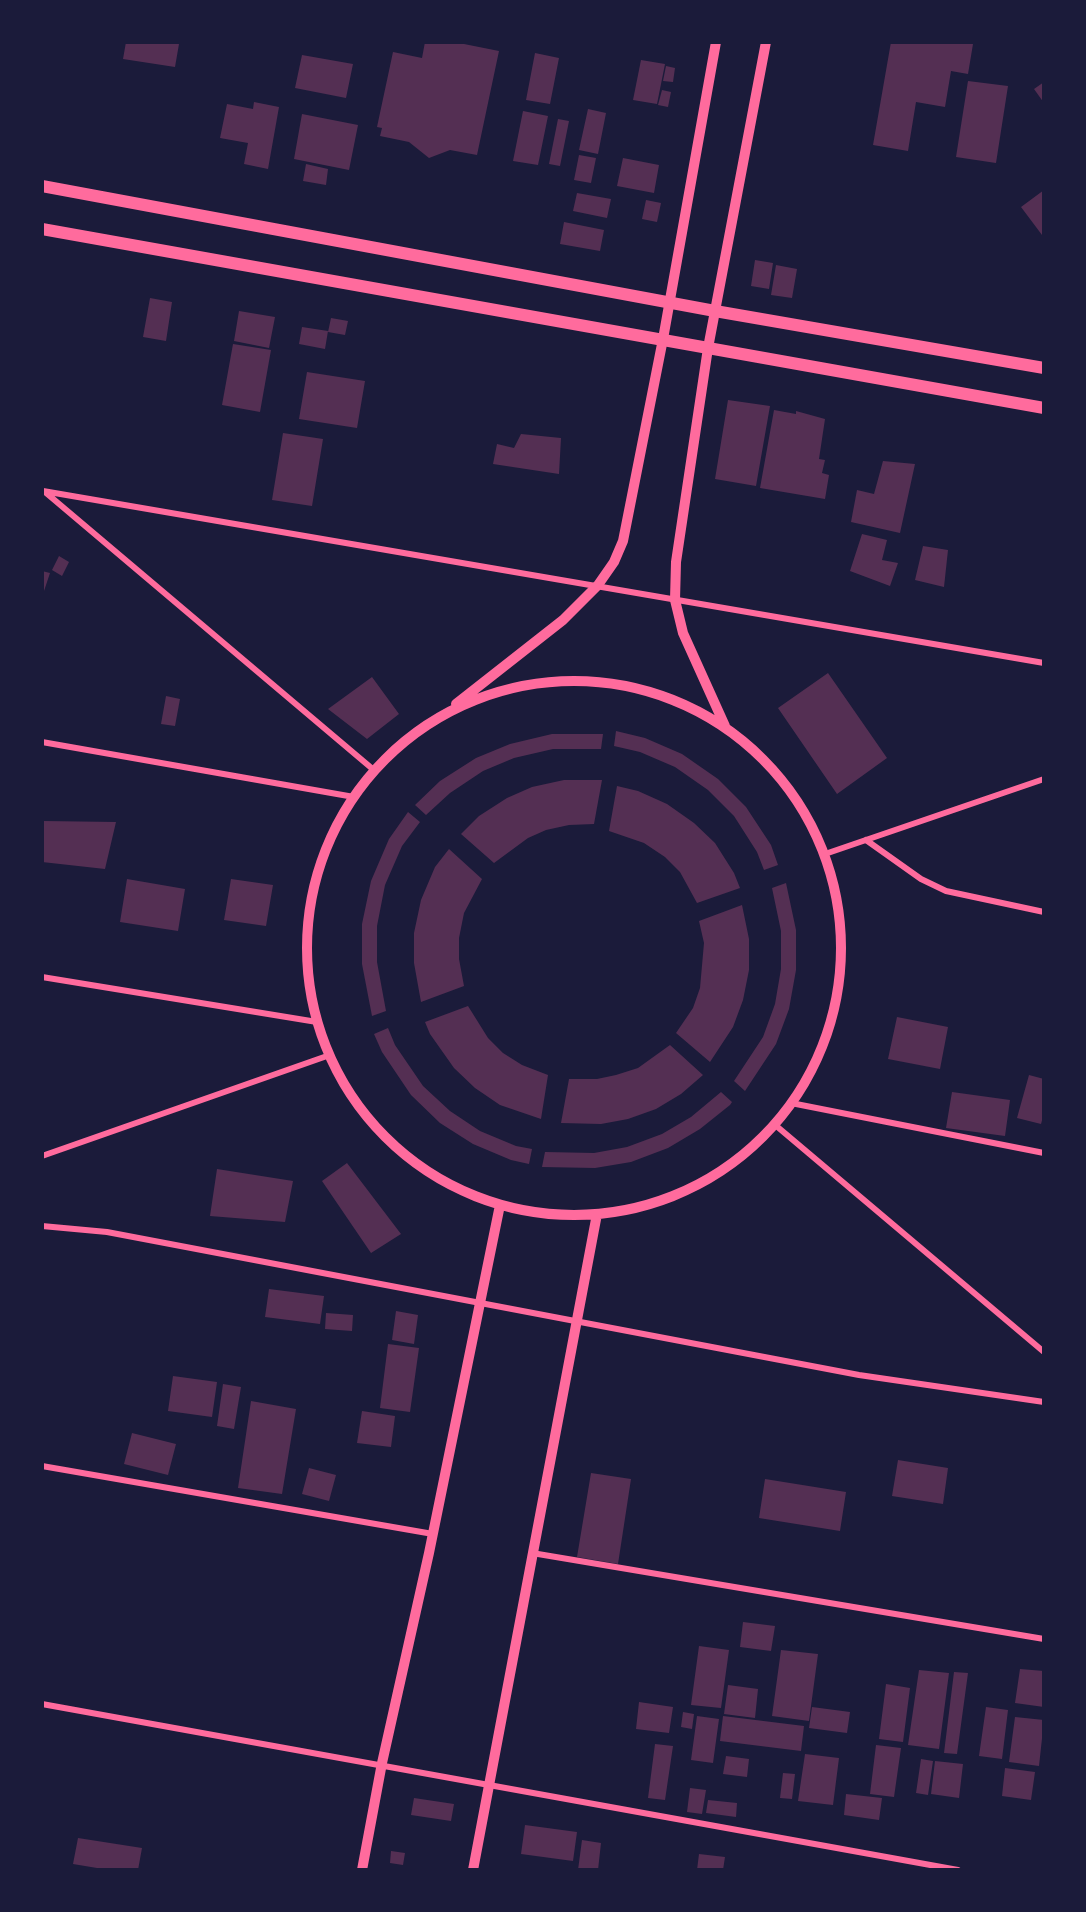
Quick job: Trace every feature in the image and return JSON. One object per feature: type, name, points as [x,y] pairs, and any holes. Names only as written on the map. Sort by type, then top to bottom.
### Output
[{"type":"main road","points":[[42,186],[715,311],[1044,368]]},
{"type":"main road","points":[[42,229],[1044,408]]},
{"type":"street","points":[[437,719],[467,704],[532,684],[588,681],[633,687],[666,696],[726,726],[759,754],[795,796],[825,854],[837,896],[842,939],[839,983],[826,1035],[813,1065],[791,1103],[774,1124],[745,1152],[712,1176],[685,1190],[637,1207],[597,1214],[549,1214],[501,1205],[454,1188],[411,1161],[375,1128],[345,1088],[327,1056],[317,1022],[306,956],[308,922],[323,857],[354,797],[375,771],[404,743],[563,620],[598,585],[614,562],[622,541],[663,339],[667,302],[715,42]]},
{"type":"street","points":[[726,726],[683,633],[675,600],[678,545],[708,348],[766,42]]},
{"type":"street","points":[[43,490],[1044,663]]},
{"type":"street","points":[[43,490],[375,771]]},
{"type":"street","points":[[42,742],[354,797]]},
{"type":"street","points":[[825,854],[1044,779]]},
{"type":"street","points":[[866,840],[921,879],[946,891],[968,898],[1044,912]]},
{"type":"street","points":[[42,976],[317,1022]]},
{"type":"street","points":[[42,1156],[327,1056]]},
{"type":"street","points":[[791,1103],[1044,1153]]},
{"type":"street","points":[[774,1124],[1044,1352]]},
{"type":"street","points":[[362,1870],[382,1763],[433,1534],[501,1205]]},
{"type":"street","points":[[473,1870],[597,1214]]},
{"type":"street","points":[[42,1226],[107,1232],[859,1375],[1044,1402]]},
{"type":"street","points":[[42,1466],[433,1534]]},
{"type":"street","points":[[532,1553],[1044,1639]]},
{"type":"street","points":[[42,1704],[382,1763],[489,1786],[958,1870]]},
{"type":"building","points":[[126,42],[179,44],[175,67],[123,59]]},
{"type":"building","points":[[425,42],[454,42],[499,51],[477,155],[450,150],[429,158],[409,142],[380,136],[382,128],[377,127],[393,52],[422,58]]},
{"type":"building","points":[[891,42],[973,44],[968,74],[951,71],[945,107],[916,102],[908,151],[873,145]]},
{"type":"building","points":[[535,53],[559,58],[550,104],[526,100]]},
{"type":"building","points":[[302,55],[353,64],[346,98],[295,88]]},
{"type":"building","points":[[641,60],[665,64],[657,104],[633,100]]},
{"type":"building","points":[[666,66],[675,68],[673,82],[663,81]]},
{"type":"building","points":[[968,81],[1008,86],[996,163],[956,157]]},
{"type":"building","points":[[1044,82],[1044,103],[1034,89]]},
{"type":"building","points":[[662,90],[671,92],[668,107],[658,105]]},
{"type":"building","points":[[254,102],[279,107],[268,169],[244,164],[248,143],[220,138],[227,104],[253,109]]},
{"type":"building","points":[[588,109],[606,113],[598,154],[579,150]]},
{"type":"building","points":[[523,111],[548,116],[538,165],[513,161]]},
{"type":"building","points":[[302,114],[358,125],[349,170],[294,159]]},
{"type":"building","points":[[558,119],[569,121],[560,166],[549,164]]},
{"type":"building","points":[[579,155],[596,158],[591,183],[574,180]]},
{"type":"building","points":[[623,158],[659,165],[654,193],[617,186]]},
{"type":"building","points":[[306,164],[328,169],[326,185],[303,181]]},
{"type":"building","points":[[1044,190],[1044,233],[1042,235],[1021,207]]},
{"type":"building","points":[[577,193],[611,199],[607,218],[573,211]]},
{"type":"building","points":[[646,200],[661,203],[657,222],[642,219]]},
{"type":"building","points":[[564,222],[604,230],[600,251],[560,244]]},
{"type":"building","points":[[755,260],[773,263],[769,289],[751,286]]},
{"type":"building","points":[[776,265],[797,269],[792,298],[771,295]]},
{"type":"building","points":[[150,298],[172,302],[166,341],[143,337]]},
{"type":"building","points":[[239,311],[275,317],[269,348],[234,341]]},
{"type":"building","points":[[331,318],[348,321],[345,335],[328,332]]},
{"type":"building","points":[[302,327],[328,331],[325,349],[299,344]]},
{"type":"building","points":[[233,344],[271,350],[260,412],[222,405]]},
{"type":"building","points":[[307,372],[365,381],[357,428],[299,419]]},
{"type":"building","points":[[728,400],[770,406],[756,486],[715,479]]},
{"type":"building","points":[[774,410],[796,414],[796,411],[825,419],[819,459],[825,460],[822,473],[829,475],[825,499],[760,488]]},
{"type":"building","points":[[283,433],[323,439],[312,506],[272,500]]},
{"type":"building","points":[[521,434],[561,438],[559,474],[493,464],[497,444],[514,448]]},
{"type":"building","points":[[883,461],[915,464],[900,533],[851,522],[857,490],[874,494]]},
{"type":"building","points":[[862,534],[887,540],[882,560],[898,563],[890,586],[850,571]]},
{"type":"building","points":[[923,546],[948,550],[944,587],[915,580]]},
{"type":"building","points":[[59,556],[69,562],[62,576],[52,570]]},
{"type":"building","points":[[42,571],[50,573],[44,591],[42,591]]},
{"type":"building","points":[[828,673],[887,758],[837,794],[778,708]]},
{"type":"building","points":[[372,677],[399,714],[367,739],[328,709]]},
{"type":"building","points":[[166,696],[180,699],[175,726],[161,724]]},
{"type":"building","points":[[616,731],[645,738],[682,754],[718,779],[746,807],[771,845],[778,865],[764,870],[757,852],[734,816],[708,790],[675,767],[640,752],[614,746]]},
{"type":"building","points":[[552,734],[603,734],[601,749],[553,749],[514,758],[483,771],[450,793],[426,815],[415,805],[440,781],[476,758],[510,744]]},
{"type":"building","points":[[564,780],[602,780],[594,824],[569,825],[546,830],[528,838],[494,863],[461,834],[479,816],[507,798],[532,787]]},
{"type":"building","points":[[617,786],[638,791],[667,804],[694,823],[715,843],[734,873],[740,888],[697,903],[680,872],[665,857],[644,843],[609,831]]},
{"type":"building","points":[[408,812],[420,822],[402,846],[385,885],[377,926],[377,962],[386,1011],[372,1016],[362,964],[362,924],[371,881],[389,839]]},
{"type":"building","points":[[43,821],[116,822],[105,869],[42,862]]},
{"type":"building","points":[[449,849],[482,879],[464,913],[459,938],[459,959],[464,986],[421,1002],[414,963],[414,933],[421,900],[435,867]]},
{"type":"building","points":[[127,879],[185,889],[178,931],[120,922]]},
{"type":"building","points":[[231,879],[273,885],[266,926],[224,920]]},
{"type":"building","points":[[786,883],[796,930],[796,970],[789,1009],[776,1044],[745,1091],[734,1081],[763,1037],[775,1004],[781,969],[781,931],[772,888]]},
{"type":"building","points":[[742,905],[749,939],[749,970],[743,1000],[733,1027],[710,1062],[676,1033],[693,1008],[700,988],[704,943],[699,921]]},
{"type":"building","points":[[468,1006],[488,1038],[503,1053],[522,1065],[548,1075],[541,1119],[500,1105],[475,1088],[454,1068],[430,1034],[425,1022]]},
{"type":"building","points":[[897,1017],[948,1027],[940,1069],[888,1059]]},
{"type":"building","points":[[388,1028],[395,1045],[423,1086],[450,1111],[480,1131],[516,1146],[532,1149],[529,1164],[511,1160],[473,1144],[440,1123],[411,1095],[382,1052],[374,1034]]},
{"type":"building","points":[[670,1045],[703,1075],[681,1094],[656,1109],[628,1119],[601,1124],[561,1123],[569,1079],[597,1079],[638,1068]]},
{"type":"building","points":[[1029,1075],[1044,1079],[1044,1113],[1041,1124],[1017,1118]]},
{"type":"building","points":[[721,1092],[732,1102],[730,1105],[700,1129],[668,1148],[631,1162],[595,1168],[542,1167],[545,1152],[594,1153],[627,1147],[662,1134],[691,1117]]},
{"type":"building","points":[[952,1092],[1010,1100],[1005,1136],[946,1128]]},
{"type":"building","points":[[347,1163],[401,1234],[371,1253],[322,1181]]},
{"type":"building","points":[[217,1169],[293,1181],[285,1222],[210,1216]]},
{"type":"building","points":[[269,1289],[324,1296],[320,1324],[265,1317]]},
{"type":"building","points":[[396,1311],[418,1315],[414,1344],[392,1340]]},
{"type":"building","points":[[326,1313],[353,1315],[352,1331],[325,1329]]},
{"type":"building","points":[[388,1344],[419,1348],[410,1412],[380,1408]]},
{"type":"building","points":[[173,1376],[217,1382],[212,1417],[168,1411]]},
{"type":"building","points":[[223,1384],[241,1387],[234,1429],[217,1426]]},
{"type":"building","points":[[251,1401],[296,1409],[282,1494],[238,1488]]},
{"type":"building","points":[[362,1411],[395,1416],[391,1447],[357,1443]]},
{"type":"building","points":[[132,1433],[176,1444],[168,1475],[124,1464]]},
{"type":"building","points":[[898,1460],[948,1468],[943,1504],[892,1496]]},
{"type":"building","points":[[309,1468],[336,1475],[329,1501],[302,1494]]},
{"type":"building","points":[[591,1473],[631,1479],[618,1564],[577,1557]]},
{"type":"building","points":[[765,1479],[846,1492],[840,1531],[759,1518]]},
{"type":"building","points":[[743,1622],[775,1626],[771,1651],[740,1647]]},
{"type":"building","points":[[699,1646],[729,1650],[721,1708],[691,1705]]},
{"type":"building","points":[[781,1650],[818,1654],[809,1721],[772,1716]]},
{"type":"building","points":[[1020,1669],[1044,1671],[1044,1707],[1015,1703]]},
{"type":"building","points":[[919,1670],[949,1673],[939,1749],[908,1745]]},
{"type":"building","points":[[954,1672],[968,1673],[957,1754],[944,1753]]},
{"type":"building","points":[[886,1684],[910,1688],[903,1742],[879,1739]]},
{"type":"building","points":[[728,1685],[758,1689],[755,1718],[724,1714]]},
{"type":"building","points":[[639,1702],[673,1707],[669,1733],[636,1729]]},
{"type":"building","points":[[812,1707],[850,1712],[847,1733],[809,1728]]},
{"type":"building","points":[[986,1707],[1008,1710],[1002,1759],[979,1756]]},
{"type":"building","points":[[683,1712],[694,1714],[692,1729],[681,1727]]},
{"type":"building","points":[[697,1716],[719,1719],[713,1763],[691,1760]]},
{"type":"building","points":[[723,1716],[804,1726],[801,1751],[720,1741]]},
{"type":"building","points":[[1015,1717],[1044,1720],[1039,1766],[1009,1762]]},
{"type":"building","points":[[655,1744],[673,1746],[665,1800],[648,1798]]},
{"type":"building","points":[[876,1745],[901,1748],[894,1797],[870,1794]]},
{"type":"building","points":[[805,1754],[839,1758],[833,1805],[798,1801]]},
{"type":"building","points":[[726,1756],[749,1759],[747,1777],[723,1774]]},
{"type":"building","points":[[921,1759],[933,1761],[928,1795],[916,1793]]},
{"type":"building","points":[[935,1761],[963,1764],[959,1798],[931,1794]]},
{"type":"building","points":[[1005,1768],[1035,1772],[1031,1800],[1002,1796]]},
{"type":"building","points":[[783,1773],[795,1774],[792,1799],[780,1798]]},
{"type":"building","points":[[690,1788],[706,1790],[702,1814],[687,1812]]},
{"type":"building","points":[[846,1794],[882,1798],[879,1820],[844,1815]]},
{"type":"building","points":[[414,1798],[454,1804],[451,1821],[411,1815]]},
{"type":"building","points":[[708,1800],[737,1803],[736,1817],[706,1813]]},
{"type":"building","points":[[525,1825],[577,1832],[573,1861],[521,1854]]},
{"type":"building","points":[[78,1838],[142,1848],[138,1870],[109,1870],[73,1864]]},
{"type":"building","points":[[582,1840],[601,1843],[598,1870],[578,1870]]},
{"type":"building","points":[[391,1851],[405,1853],[403,1865],[390,1863]]},
{"type":"building","points":[[699,1854],[725,1857],[723,1870],[697,1870]]}]
